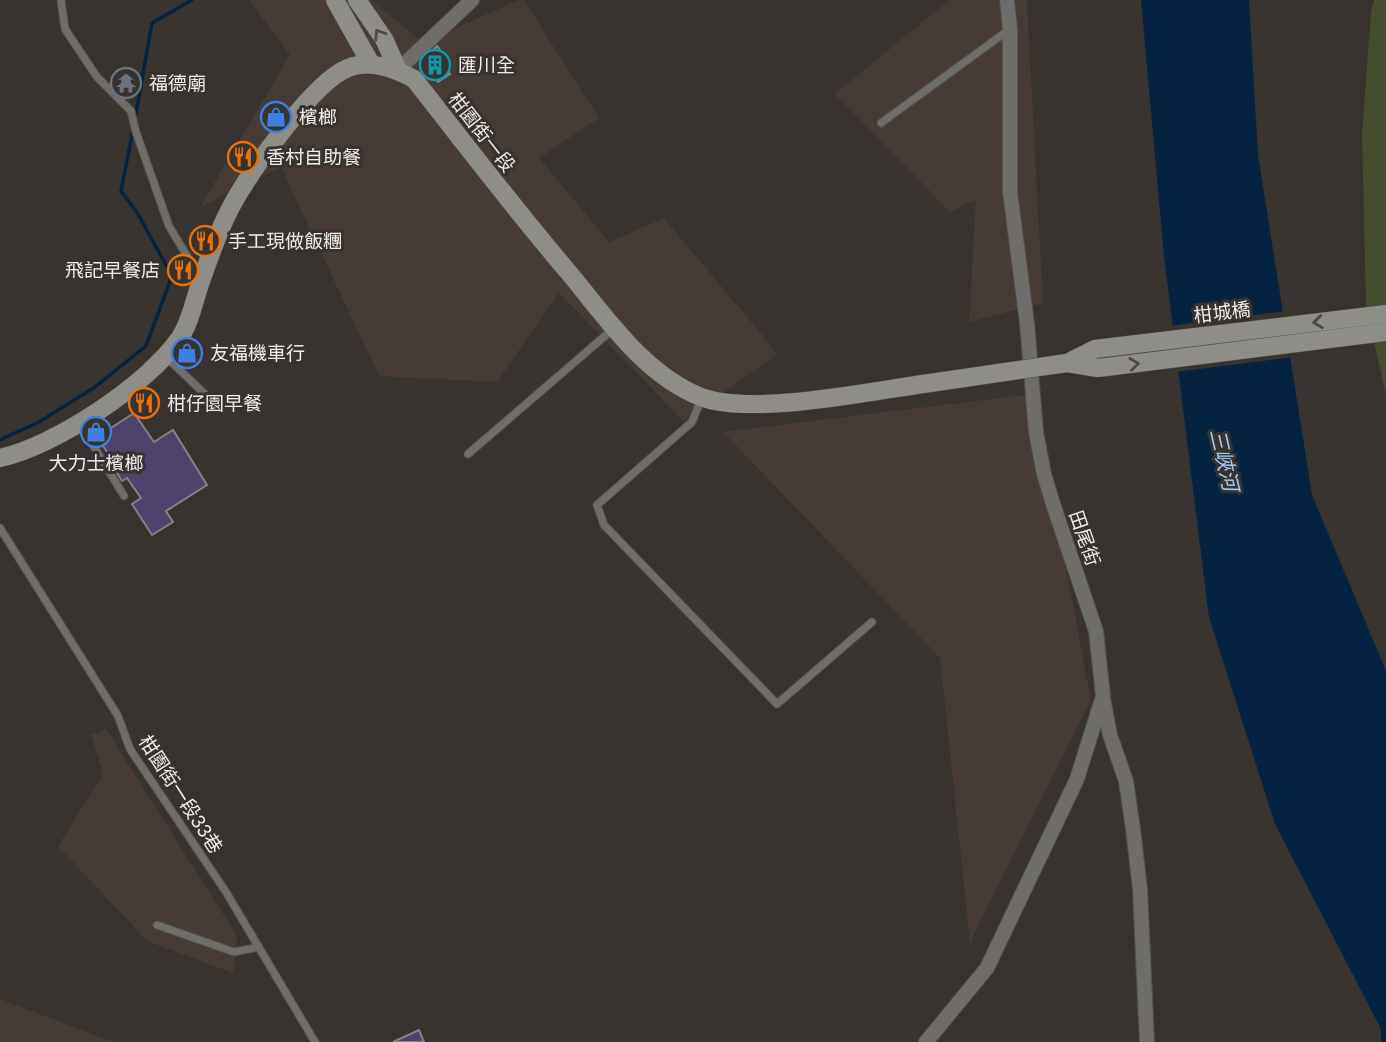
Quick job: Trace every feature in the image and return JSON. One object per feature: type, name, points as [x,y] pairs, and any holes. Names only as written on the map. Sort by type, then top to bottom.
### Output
[{"type":"street","points":[[335,0],[371,64]]},
{"type":"street","points":[[357,0],[384,39],[398,70],[472,0]]},
{"type":"street","name":"田尾街","points":[[926,1042],[987,968],[1077,779],[1103,696],[1096,631],[1044,474],[1037,432],[1027,323],[1010,192],[1010,29],[1007,0]]},
{"type":"street","name":"柑園街一段","points":[[0,458],[21,453],[79,422],[126,392],[164,356],[181,337],[232,205],[279,135],[328,80],[349,67],[371,64],[398,70],[414,79],[531,228],[615,327],[653,366],[677,384],[702,397],[727,402],[789,402],[923,384]]},
{"type":"street","name":"柑城橋","points":[[1067,363],[1095,349],[1386,314]]},
{"type":"street","name":"柑城橋","points":[[923,384],[1067,363],[1098,368],[1386,332]]},
{"type":"street","points":[[1103,696],[1110,735],[1126,781],[1140,888],[1147,1042]]},
{"type":"lane","points":[[61,0],[65,29],[97,77],[131,111],[169,226],[202,280]]},
{"type":"lane","points":[[881,123],[1010,29]]},
{"type":"lane","points":[[468,454],[615,327]]},
{"type":"lane","points":[[164,356],[209,398]]},
{"type":"lane","points":[[702,397],[692,422],[597,505],[604,525],[777,704],[872,622]]},
{"type":"lane","points":[[79,422],[124,496]]},
{"type":"lane","name":"柑園街一段33巷","points":[[0,528],[118,716],[130,749],[226,892],[315,1042]]},
{"type":"lane","points":[[158,925],[234,952],[259,947]]},
{"type":"shaded area","points":[[249,0],[371,0],[423,42],[524,0],[599,118],[539,158],[609,242],[664,218],[778,354],[683,421],[559,293],[497,382],[379,376],[281,167],[200,207],[290,55]]},
{"type":"shaded area","points":[[949,0],[1027,0],[1043,303],[969,322],[976,199],[950,212],[835,94]]},
{"type":"shaded area","points":[[1033,394],[1091,700],[970,942],[940,658],[723,432]]},
{"type":"shaded area","points":[[106,729],[237,936],[233,973],[147,941],[58,846],[103,774],[91,735]]},
{"type":"shaded area","points":[[0,999],[113,1042],[0,1042]]},
{"type":"green space","points":[[1374,0],[1386,0],[1386,395],[1366,306],[1362,135]]},
{"type":"water","name":"三峽河","points":[[1141,0],[1249,0],[1258,155],[1312,495],[1386,671],[1386,1042],[1381,1042],[1381,1029],[1275,824],[1209,617],[1164,256]]},
{"type":"pier","points":[[1286,311],[1294,357],[1175,372],[1169,326]]},
{"type":"building","name":"匯川全","points":[[437,46],[444,55],[439,59],[450,74],[438,82],[427,68],[428,61],[432,58],[429,54]]},
{"type":"building","points":[[134,413],[154,442],[173,430],[207,485],[166,511],[173,522],[152,535],[132,504],[141,498],[127,478],[122,481],[114,468],[117,467],[97,437]]},
{"type":"building","points":[[419,1030],[424,1042],[393,1042]]},
{"type":"waterway","points":[[135,119],[152,23],[192,0]]},
{"type":"waterway","points":[[0,440],[39,422],[95,387],[146,346],[172,276],[138,214],[121,191],[133,130]]},
{"type":"place","name":"匯川全","points":[[435,65]]},
{"type":"place","name":"福德廟","points":[[126,83]]},
{"type":"place","name":"檳榔","points":[[276,117]]},
{"type":"place","name":"香村自助餐","points":[[243,157]]},
{"type":"place","name":"手工現做飯糰","points":[[205,241]]},
{"type":"place","name":"飛記早餐店","points":[[183,270]]},
{"type":"place","name":"友福機車行","points":[[187,353]]},
{"type":"place","name":"柑仔園早餐","points":[[144,403]]},
{"type":"place","name":"大力士檳榔","points":[[96,432]]}]
